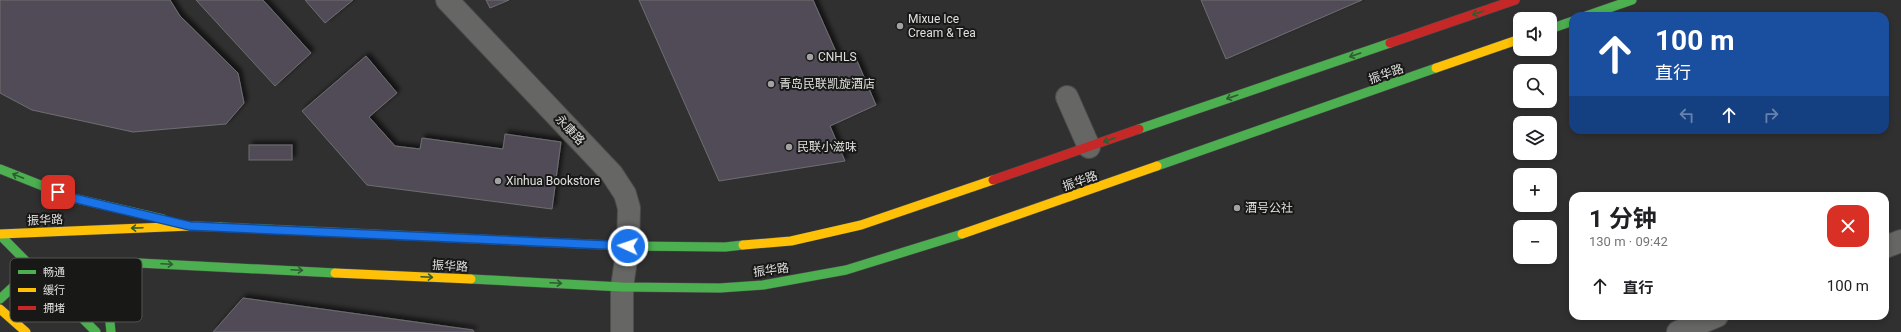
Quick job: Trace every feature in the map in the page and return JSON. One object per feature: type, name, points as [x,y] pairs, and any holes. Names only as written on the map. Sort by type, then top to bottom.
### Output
[{"type":"main road","name":"振华路","points":[[0,234],[190,226],[628,246],[725,247],[791,241],[861,225],[1515,0]]},
{"type":"main road","points":[[1598,12],[1632,0]]},
{"type":"main road","points":[[1557,27],[1569,22]]},
{"type":"main road","name":"振华路","points":[[142,262],[622,287],[720,288],[763,285],[846,270],[948,240],[1513,41]]},
{"type":"main road","points":[[0,169],[73,198],[190,226]]},
{"type":"main road","points":[[0,234],[22,258]]},
{"type":"main road","points":[[0,299],[10,290]]},
{"type":"main road","points":[[0,309],[10,318]]},
{"type":"main road","points":[[15,322],[26,332]]},
{"type":"main road","points":[[86,322],[96,332]]},
{"type":"main road","points":[[110,322],[111,332]]},
{"type":"street","name":"永康路","points":[[447,0],[612,174],[625,194],[629,208],[628,246],[622,287],[622,332]]},
{"type":"street","points":[[1067,97],[1089,147]]},
{"type":"street","points":[[1889,246],[1901,241]]},
{"type":"street","points":[[1678,332],[1707,320]]},
{"type":"building","points":[[0,0],[170,0],[180,16],[238,73],[244,103],[226,124],[133,132],[32,110],[0,93]]},
{"type":"building","points":[[196,0],[263,0],[311,53],[275,86]]},
{"type":"building","points":[[305,0],[353,0],[325,23]]},
{"type":"building","points":[[486,0],[509,0],[490,8]]},
{"type":"building","name":"青岛民联凯旋酒店","points":[[639,0],[813,0],[841,63],[855,56],[876,105],[830,126],[845,161],[719,181]]},
{"type":"building","points":[[1201,0],[1362,0],[1226,59]]},
{"type":"building","points":[[366,56],[397,93],[369,117],[395,146],[420,149],[422,138],[503,149],[505,134],[561,142],[552,209],[367,185],[302,111]]},
{"type":"building","points":[[249,145],[292,145],[292,160],[249,160]]},
{"type":"building","points":[[243,298],[473,330],[474,332],[213,332]]},
{"type":"traffic: fast","points":[[1598,12],[1632,0]]},
{"type":"traffic: fast","points":[[1557,27],[1569,22]]},
{"type":"traffic: fast","points":[[1139,129],[1390,43]]},
{"type":"traffic: fast","points":[[1157,166],[1436,68]]},
{"type":"traffic: fast","points":[[0,169],[73,198],[163,219]]},
{"type":"traffic: fast","points":[[221,227],[628,246],[725,247],[743,245]]},
{"type":"traffic: fast","points":[[471,279],[622,287],[720,288],[763,285],[846,270],[962,234]]},
{"type":"traffic: fast","points":[[0,235],[23,258]]},
{"type":"traffic: fast","points":[[142,263],[335,273]]},
{"type":"traffic: fast","points":[[0,299],[10,290]]},
{"type":"traffic: fast","points":[[86,322],[96,332]]},
{"type":"traffic: fast","points":[[110,322],[111,332]]},
{"type":"traffic: slow","points":[[1436,68],[1513,41]]},
{"type":"traffic: slow","points":[[962,234],[1157,166]]},
{"type":"traffic: slow","points":[[743,245],[791,241],[861,225],[993,180]]},
{"type":"traffic: slow","points":[[0,234],[190,226],[221,227]]},
{"type":"traffic: slow","points":[[335,273],[471,279]]},
{"type":"traffic: slow","points":[[0,309],[10,318]]},
{"type":"traffic: slow","points":[[15,322],[26,332]]},
{"type":"traffic: jam","points":[[1390,43],[1515,0]]},
{"type":"traffic: jam","points":[[993,180],[1139,129]]},
{"type":"place","name":"Mixue Ice Cream & Tea","points":[[900,26]]},
{"type":"place","name":"CNHLS","points":[[810,57]]},
{"type":"place","name":"青岛民联凯旋酒店","points":[[771,84]]},
{"type":"place","name":"民联小滋味","points":[[789,147]]},
{"type":"place","name":"Xinhua Bookstore","points":[[498,181]]},
{"type":"place","name":"酒号公社","points":[[1237,208]]},
{"type":"route","points":[[58,192],[73,198],[190,226],[628,246]]}]
